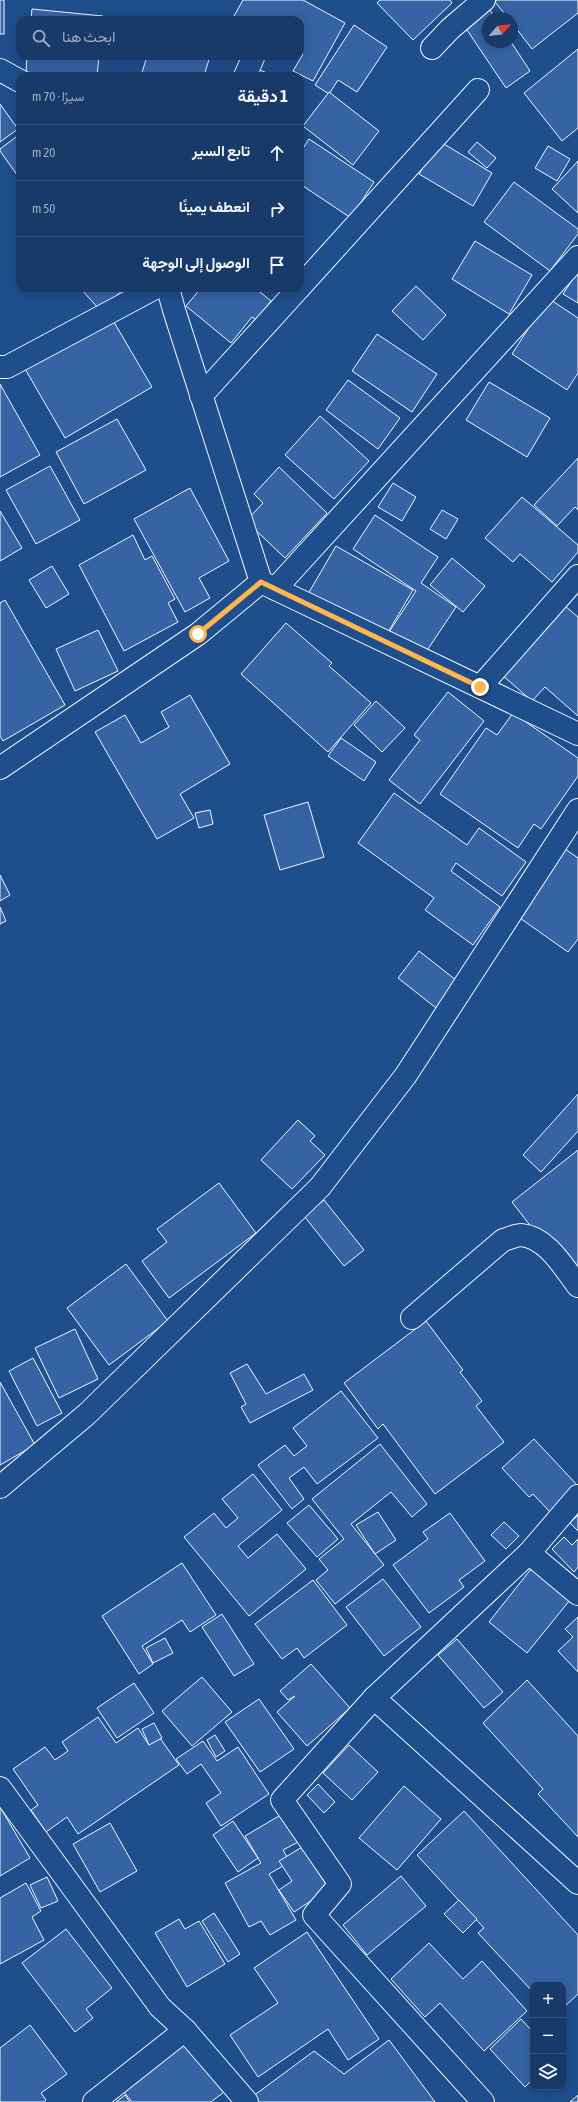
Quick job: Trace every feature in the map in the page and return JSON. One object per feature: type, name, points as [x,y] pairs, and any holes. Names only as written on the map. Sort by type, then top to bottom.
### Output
[{"type":"street","points":[[432,48],[450,29],[484,0]]},
{"type":"street","points":[[0,70],[16,79]]},
{"type":"street","points":[[304,284],[478,90]]},
{"type":"street","points":[[0,768],[268,586],[578,257]]},
{"type":"street","points":[[0,367],[7,366],[147,292]]},
{"type":"street","points":[[169,292],[201,396],[268,586],[578,734]]},
{"type":"street","points":[[201,396],[296,292]]},
{"type":"street","points":[[480,687],[578,576]]},
{"type":"street","points":[[0,1487],[87,1414],[320,1187],[406,1075],[578,810]]},
{"type":"street","points":[[412,1318],[503,1240],[520,1235],[540,1242],[555,1256],[578,1286]]},
{"type":"street","points":[[483,2102],[314,1915],[340,1884],[282,1800],[374,1698],[529,1552],[578,1496]]},
{"type":"street","points":[[529,1552],[578,1594]]},
{"type":"street","points":[[374,1698],[578,1884]]},
{"type":"street","points":[[0,1788],[160,2007],[185,2030],[247,2102]]},
{"type":"street","points":[[94,2102],[185,2030]]},
{"type":"building","points":[[0,0],[4,0],[4,34],[0,34]]},
{"type":"building","points":[[243,0],[303,0],[345,23],[313,81],[304,76],[304,72],[293,71],[299,60],[304,60],[304,16],[234,16]]},
{"type":"building","points":[[380,0],[450,0],[452,3],[413,40],[377,3]]},
{"type":"building","points":[[497,0],[578,0],[578,13],[532,49],[518,31],[518,12],[503,12],[495,2]]},
{"type":"building","points":[[32,9],[103,16],[31,16]]},
{"type":"building","points":[[482,15],[482,48],[515,48],[530,71],[506,88],[465,27]]},
{"type":"building","points":[[354,25],[387,47],[357,92],[338,80],[329,94],[315,85]]},
{"type":"building","points":[[578,49],[578,128],[562,141],[524,93]]},
{"type":"building","points":[[27,60],[99,60],[97,72],[26,72]]},
{"type":"building","points":[[146,60],[209,60],[205,72],[142,72]]},
{"type":"building","points":[[256,68],[264,72],[254,72]]},
{"type":"building","points":[[329,92],[379,131],[353,165],[304,127],[304,125]]},
{"type":"building","points":[[0,104],[16,126],[16,130],[0,142]]},
{"type":"building","points":[[16,137],[16,173],[0,151],[0,149]]},
{"type":"building","points":[[309,139],[374,182],[351,218],[304,187],[304,147]]},
{"type":"building","points":[[439,141],[492,173],[473,206],[419,174]]},
{"type":"building","points":[[477,142],[496,158],[487,168],[468,152]]},
{"type":"building","points":[[548,146],[570,159],[557,181],[535,168]]},
{"type":"building","points":[[578,161],[578,213],[552,189]]},
{"type":"building","points":[[514,182],[578,229],[578,234],[550,271],[484,222]]},
{"type":"building","points":[[475,241],[532,275],[509,314],[452,279]]},
{"type":"building","points":[[578,271],[578,303],[563,294]]},
{"type":"building","points":[[416,286],[446,315],[423,340],[392,311]]},
{"type":"building","points":[[84,292],[120,292],[100,310]]},
{"type":"building","points":[[198,292],[260,292],[271,301],[256,320],[252,317],[231,343],[186,306]]},
{"type":"building","points":[[548,298],[578,318],[578,373],[567,390],[512,354]]},
{"type":"building","points":[[111,317],[152,387],[65,438],[24,367]]},
{"type":"building","points":[[377,334],[437,374],[412,412],[352,371]]},
{"type":"building","points":[[348,380],[400,418],[378,449],[326,410]]},
{"type":"building","points":[[489,382],[550,418],[527,457],[466,420]]},
{"type":"building","points":[[0,384],[40,455],[0,477]]},
{"type":"building","points":[[320,416],[369,461],[334,499],[285,455]]},
{"type":"building","points":[[117,419],[146,470],[84,504],[56,452]]},
{"type":"building","points":[[578,458],[578,510],[575,507],[557,526],[534,505]]},
{"type":"building","points":[[50,466],[80,520],[36,544],[6,490]]},
{"type":"building","points":[[279,467],[327,513],[285,558],[246,521],[263,503],[254,494]]},
{"type":"building","points":[[393,483],[416,497],[402,521],[378,507]]},
{"type":"building","points":[[190,488],[229,561],[199,578],[210,598],[185,612],[134,519]]},
{"type":"building","points":[[522,497],[578,545],[578,552],[552,582],[520,554],[513,562],[485,538]]},
{"type":"building","points":[[442,510],[458,519],[446,539],[430,529]]},
{"type":"building","points":[[0,511],[22,548],[0,561]]},
{"type":"building","points":[[375,515],[438,557],[421,583],[456,607],[422,658],[387,635],[416,591],[353,549]]},
{"type":"building","points":[[133,535],[145,560],[152,556],[175,599],[168,603],[178,622],[124,651],[79,565]]},
{"type":"building","points":[[336,546],[413,590],[384,639],[308,594]]},
{"type":"building","points":[[452,558],[485,586],[463,612],[430,585]]},
{"type":"building","points":[[52,566],[69,594],[46,608],[29,580]]},
{"type":"building","points":[[5,600],[65,705],[3,741],[0,736],[0,603]]},
{"type":"building","points":[[565,606],[578,617],[578,716],[545,687],[532,701],[502,675]]},
{"type":"building","points":[[286,623],[332,663],[329,666],[371,703],[328,752],[241,674]]},
{"type":"building","points":[[98,630],[118,671],[75,691],[56,649]]},
{"type":"building","points":[[448,692],[484,721],[420,804],[389,780],[420,740],[414,735]]},
{"type":"building","points":[[190,695],[230,764],[180,794],[194,818],[157,839],[95,732],[125,715],[141,743],[169,727],[161,712]]},
{"type":"building","points":[[376,701],[405,728],[382,752],[354,725]]},
{"type":"building","points":[[513,713],[578,758],[578,776],[541,829],[534,824],[518,848],[440,794],[486,728],[497,735]]},
{"type":"building","points":[[341,738],[376,762],[364,781],[328,756]]},
{"type":"building","points":[[394,793],[467,845],[479,828],[526,862],[502,896],[456,863],[451,871],[500,907],[473,945],[425,910],[434,898],[358,843]]},
{"type":"building","points":[[308,802],[324,857],[280,870],[264,815]]},
{"type":"building","points":[[210,810],[213,824],[199,828],[195,813]]},
{"type":"building","points":[[565,849],[578,858],[578,939],[568,952],[517,916]]},
{"type":"building","points":[[0,875],[10,895],[0,901]]},
{"type":"building","points":[[0,907],[6,921],[0,924]]},
{"type":"building","points":[[419,951],[461,984],[440,1011],[398,978]]},
{"type":"building","points":[[578,1094],[578,1131],[541,1172],[523,1155]]},
{"type":"building","points":[[298,1120],[315,1136],[310,1141],[325,1155],[292,1189],[261,1160]]},
{"type":"building","points":[[578,1150],[578,1278],[549,1250],[512,1202]]},
{"type":"building","points":[[219,1183],[256,1233],[169,1298],[142,1261],[167,1242],[157,1229]]},
{"type":"building","points":[[324,1200],[364,1250],[344,1266],[304,1216]]},
{"type":"building","points":[[126,1264],[168,1321],[109,1365],[67,1308]]},
{"type":"building","points":[[426,1321],[463,1370],[460,1372],[482,1401],[476,1406],[504,1442],[435,1494],[383,1424],[378,1429],[344,1383]]},
{"type":"building","points":[[75,1329],[98,1379],[59,1398],[35,1348]]},
{"type":"building","points":[[33,1358],[62,1413],[37,1426],[9,1371]]},
{"type":"building","points":[[247,1364],[266,1394],[304,1374],[313,1390],[250,1423],[241,1407],[246,1404],[230,1373]]},
{"type":"building","points":[[0,1382],[35,1445],[0,1465]]},
{"type":"building","points":[[341,1391],[378,1438],[317,1484],[304,1467],[289,1478],[304,1499],[292,1509],[258,1465],[285,1445],[294,1456],[307,1446],[293,1428]]},
{"type":"building","points":[[534,1439],[578,1486],[552,1514],[533,1494],[529,1497],[502,1468]]},
{"type":"building","points":[[380,1444],[427,1504],[412,1517],[391,1492],[351,1524],[384,1565],[335,1604],[316,1580],[328,1570],[319,1559],[344,1539],[312,1499]]},
{"type":"building","points":[[253,1474],[282,1510],[238,1546],[248,1558],[277,1534],[306,1569],[249,1616],[184,1537],[214,1513],[226,1528],[238,1518],[222,1499]]},
{"type":"building","points":[[309,1505],[338,1539],[317,1557],[287,1523]]},
{"type":"building","points":[[378,1512],[396,1540],[375,1554],[356,1525]]},
{"type":"building","points":[[450,1513],[485,1561],[459,1580],[464,1587],[429,1613],[393,1565],[428,1539],[423,1532]]},
{"type":"building","points":[[578,1515],[578,1531],[570,1523]]},
{"type":"building","points":[[504,1522],[519,1536],[506,1549],[491,1535]]},
{"type":"building","points":[[564,1537],[572,1545],[578,1539],[578,1567],[574,1572],[552,1549]]},
{"type":"building","points":[[182,1563],[216,1615],[190,1632],[182,1620],[142,1646],[153,1664],[139,1674],[102,1616]]},
{"type":"building","points":[[531,1569],[570,1600],[527,1653],[489,1622]]},
{"type":"building","points":[[383,1579],[421,1627],[384,1656],[346,1607]]},
{"type":"building","points":[[313,1580],[347,1625],[304,1658],[297,1648],[282,1659],[255,1624]]},
{"type":"building","points":[[222,1614],[254,1664],[234,1676],[202,1627]]},
{"type":"building","points":[[578,1617],[578,1672],[558,1651],[573,1637],[565,1629]]},
{"type":"building","points":[[165,1638],[173,1653],[153,1663],[146,1648]]},
{"type":"building","points":[[457,1639],[503,1692],[484,1708],[438,1655]]},
{"type":"building","points":[[311,1664],[350,1708],[307,1746],[277,1712],[295,1696],[288,1700],[280,1691]]},
{"type":"building","points":[[202,1677],[232,1712],[192,1746],[162,1711]]},
{"type":"building","points":[[527,1680],[578,1736],[578,1837],[538,1794],[543,1789],[483,1723]]},
{"type":"building","points":[[134,1683],[154,1713],[117,1738],[97,1708]]},
{"type":"building","points":[[259,1699],[294,1749],[260,1772],[225,1722]]},
{"type":"building","points":[[98,1717],[116,1743],[138,1728],[149,1745],[160,1738],[179,1765],[78,1834],[67,1817],[46,1832],[31,1810],[38,1805],[13,1769],[45,1747],[55,1760],[68,1751],[62,1742]]},
{"type":"building","points":[[154,1723],[162,1738],[149,1745],[142,1729]]},
{"type":"building","points":[[215,1735],[225,1751],[216,1757],[207,1740]]},
{"type":"building","points":[[203,1741],[217,1761],[238,1747],[269,1794],[221,1826],[206,1803],[221,1793],[201,1764],[187,1774],[176,1759]]},
{"type":"building","points":[[349,1745],[378,1772],[352,1800],[323,1773]]},
{"type":"building","points":[[318,1784],[335,1802],[324,1813],[307,1795]]},
{"type":"building","points":[[404,1786],[441,1819],[397,1870],[359,1838]]},
{"type":"building","points":[[0,1807],[30,1858],[0,1876]]},
{"type":"building","points":[[464,1811],[578,1935],[578,1994],[566,2005],[566,1982],[530,1982],[530,1989],[478,1933],[484,1928],[417,1855]]},
{"type":"building","points":[[284,1813],[300,1841],[283,1850],[290,1862],[269,1874],[296,1920],[270,1935],[261,1921],[249,1927],[225,1883],[261,1863],[245,1836]]},
{"type":"building","points":[[233,1821],[258,1858],[238,1872],[213,1835]]},
{"type":"building","points":[[110,1823],[137,1871],[100,1892],[73,1844]]},
{"type":"building","points":[[302,1847],[329,1889],[294,1912],[279,1890],[292,1881],[279,1861]]},
{"type":"building","points":[[401,1876],[426,1906],[367,1955],[343,1925]]},
{"type":"building","points":[[47,1877],[58,1901],[41,1908],[30,1885]]},
{"type":"building","points":[[26,1883],[41,1911],[32,1917],[44,1940],[0,1964],[0,1898]]},
{"type":"building","points":[[459,1900],[477,1919],[463,1933],[444,1914]]},
{"type":"building","points":[[214,1913],[240,1954],[228,1962],[202,1921]]},
{"type":"building","points":[[179,1919],[185,1929],[199,1921],[225,1964],[187,1987],[155,1933]]},
{"type":"building","points":[[66,1929],[112,1988],[86,2009],[93,2018],[75,2032],[22,1963]]},
{"type":"building","points":[[307,1932],[379,2039],[348,2060],[328,2029],[258,2077],[230,2035],[278,2003],[254,1968]]},
{"type":"building","points":[[429,1943],[463,1979],[482,1961],[527,2011],[484,2051],[440,2003],[425,2017],[391,1979]]},
{"type":"building","points":[[521,2019],[530,2029],[530,2082],[525,2087],[490,2049]]},
{"type":"building","points":[[30,2025],[67,2074],[41,2093],[46,2100],[44,2102],[0,2102],[0,2048]]},
{"type":"building","points":[[389,2040],[435,2102],[256,2102],[252,2097],[314,2051],[344,2074]]},
{"type":"building","points":[[185,2042],[224,2092],[211,2102],[132,2102],[123,2091]]},
{"type":"building","points":[[125,2095],[130,2102],[116,2102]]},
{"type":"building","points":[[578,2095],[578,2102],[570,2102]]},
{"type":"route","points":[[198,634],[261,582],[480,687]]}]
